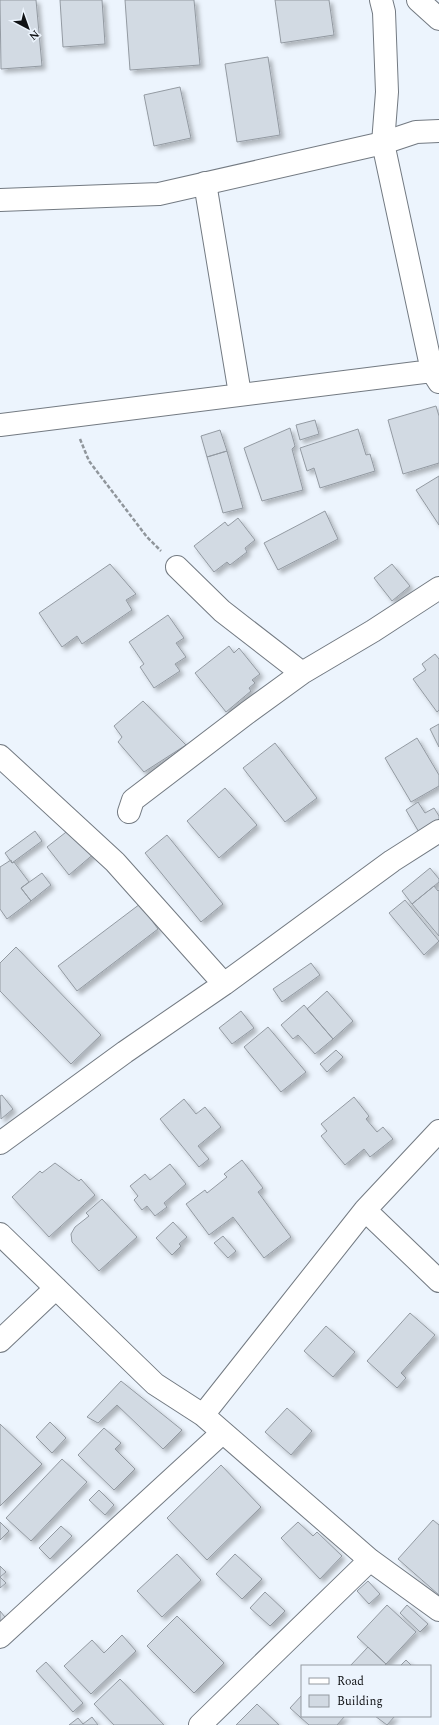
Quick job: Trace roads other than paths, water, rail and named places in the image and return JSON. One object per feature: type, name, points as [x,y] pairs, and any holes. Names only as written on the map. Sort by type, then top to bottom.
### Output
[{"type":"street","points":[[0,425],[240,394],[436,376],[383,143],[387,92],[384,12],[381,0]]},
{"type":"street","points":[[418,0],[439,19]]},
{"type":"street","points":[[0,200],[159,194],[383,143],[416,132],[439,131]]},
{"type":"street","points":[[205,183],[240,394]]},
{"type":"street","points":[[177,567],[222,611],[302,673]]},
{"type":"street","points":[[129,812],[134,800],[247,712],[302,673],[373,631],[439,588]]},
{"type":"street","points":[[0,756],[115,862],[224,984]]},
{"type":"street","points":[[0,1143],[125,1052],[224,984],[392,862],[439,831]]},
{"type":"street","points":[[203,1415],[365,1210],[439,1131]]},
{"type":"street","points":[[365,1210],[439,1281]]},
{"type":"street","points":[[0,1234],[155,1384],[203,1415],[370,1560],[439,1610]]},
{"type":"street","points":[[0,1341],[56,1288]]},
{"type":"street","points":[[0,1637],[222,1433]]},
{"type":"street","points":[[200,1725],[370,1560]]}]
